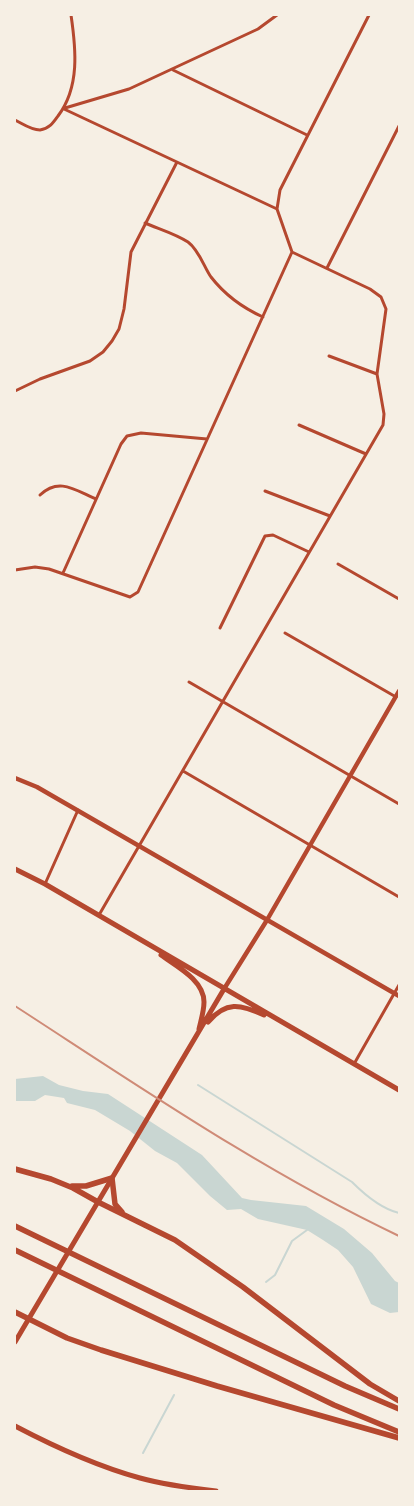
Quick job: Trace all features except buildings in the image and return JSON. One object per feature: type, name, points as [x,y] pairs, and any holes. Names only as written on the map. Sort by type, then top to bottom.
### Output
[{"type":"highway","points":[[15,1169],[78,1187],[97,1184],[112,1178],[115,1204],[119,1211],[134,1220]]},
{"type":"highway","points":[[51,1179],[73,1188],[175,1240],[200,1256],[370,1384],[399,1401]]},
{"type":"highway","points":[[15,1226],[336,1382],[399,1409]]},
{"type":"highway","points":[[15,1250],[334,1405],[399,1432]]},
{"type":"highway","points":[[15,1312],[67,1338],[101,1350],[217,1386],[399,1438]]},
{"type":"main road","points":[[15,1342],[224,988],[267,920],[399,691]]},
{"type":"main road","points":[[15,778],[37,787],[78,810],[397,994]]},
{"type":"main road","points":[[15,869],[100,915],[399,1090]]},
{"type":"main road","points":[[132,934],[183,971],[201,989],[204,995],[204,1004],[198,1034]]},
{"type":"main road","points":[[198,1034],[217,1012],[226,1007],[234,1006],[259,1012],[287,1025]]},
{"type":"main road","points":[[15,1426],[70,1453],[116,1471],[166,1485],[216,1491]]},
{"type":"street","points":[[15,120],[34,130],[42,130],[48,128],[64,108],[75,70],[76,52],[72,15]]},
{"type":"street","points":[[64,108],[129,90],[258,29],[277,15]]},
{"type":"street","points":[[15,570],[35,568],[63,573],[130,597],[138,592],[292,252],[277,209],[280,190],[369,15]]},
{"type":"street","points":[[172,70],[307,135]]},
{"type":"street","points":[[64,108],[277,209]]},
{"type":"street","points":[[327,268],[399,126]]},
{"type":"street","points":[[15,391],[40,379],[90,361],[103,352],[112,341],[124,309],[131,252],[177,162]]},
{"type":"street","points":[[145,223],[188,242],[211,277],[225,293],[248,310],[263,317]]},
{"type":"street","points":[[100,915],[384,425],[377,374],[386,309],[380,297],[370,289],[292,252]]},
{"type":"street","points":[[329,356],[377,374]]},
{"type":"street","points":[[299,425],[366,454]]},
{"type":"street","points":[[63,573],[121,444],[128,436],[140,433],[207,439]]},
{"type":"street","points":[[40,495],[48,488],[66,486],[96,499]]},
{"type":"street","points":[[265,491],[330,516]]},
{"type":"street","points":[[220,628],[265,536],[273,535],[309,552]]},
{"type":"street","points":[[338,564],[399,599]]},
{"type":"street","points":[[285,633],[396,697]]},
{"type":"street","points":[[189,682],[399,804]]},
{"type":"street","points":[[183,771],[399,897]]},
{"type":"street","points":[[45,884],[78,810]]},
{"type":"street","points":[[354,1064],[397,994],[399,985]]},
{"type":"shaded area","points":[[43,1076],[59,1085],[83,1091],[108,1094],[202,1155],[242,1198],[306,1206],[344,1229],[372,1253],[395,1281],[399,1283],[399,1312],[390,1313],[371,1304],[353,1267],[338,1250],[323,1240],[307,1230],[258,1219],[241,1209],[227,1210],[177,1163],[155,1151],[130,1131],[95,1110],[67,1103],[64,1098],[45,1095],[35,1101],[15,1101],[15,1079]]},
{"type":"waterway","points":[[198,1085],[352,1182],[380,1205],[399,1213]]},
{"type":"waterway","points":[[266,1282],[275,1275],[292,1241],[307,1230]]},
{"type":"waterway","points":[[143,1453],[174,1395]]},
{"type":"railway","points":[[15,1006],[251,1156],[349,1211],[399,1236]]}]
